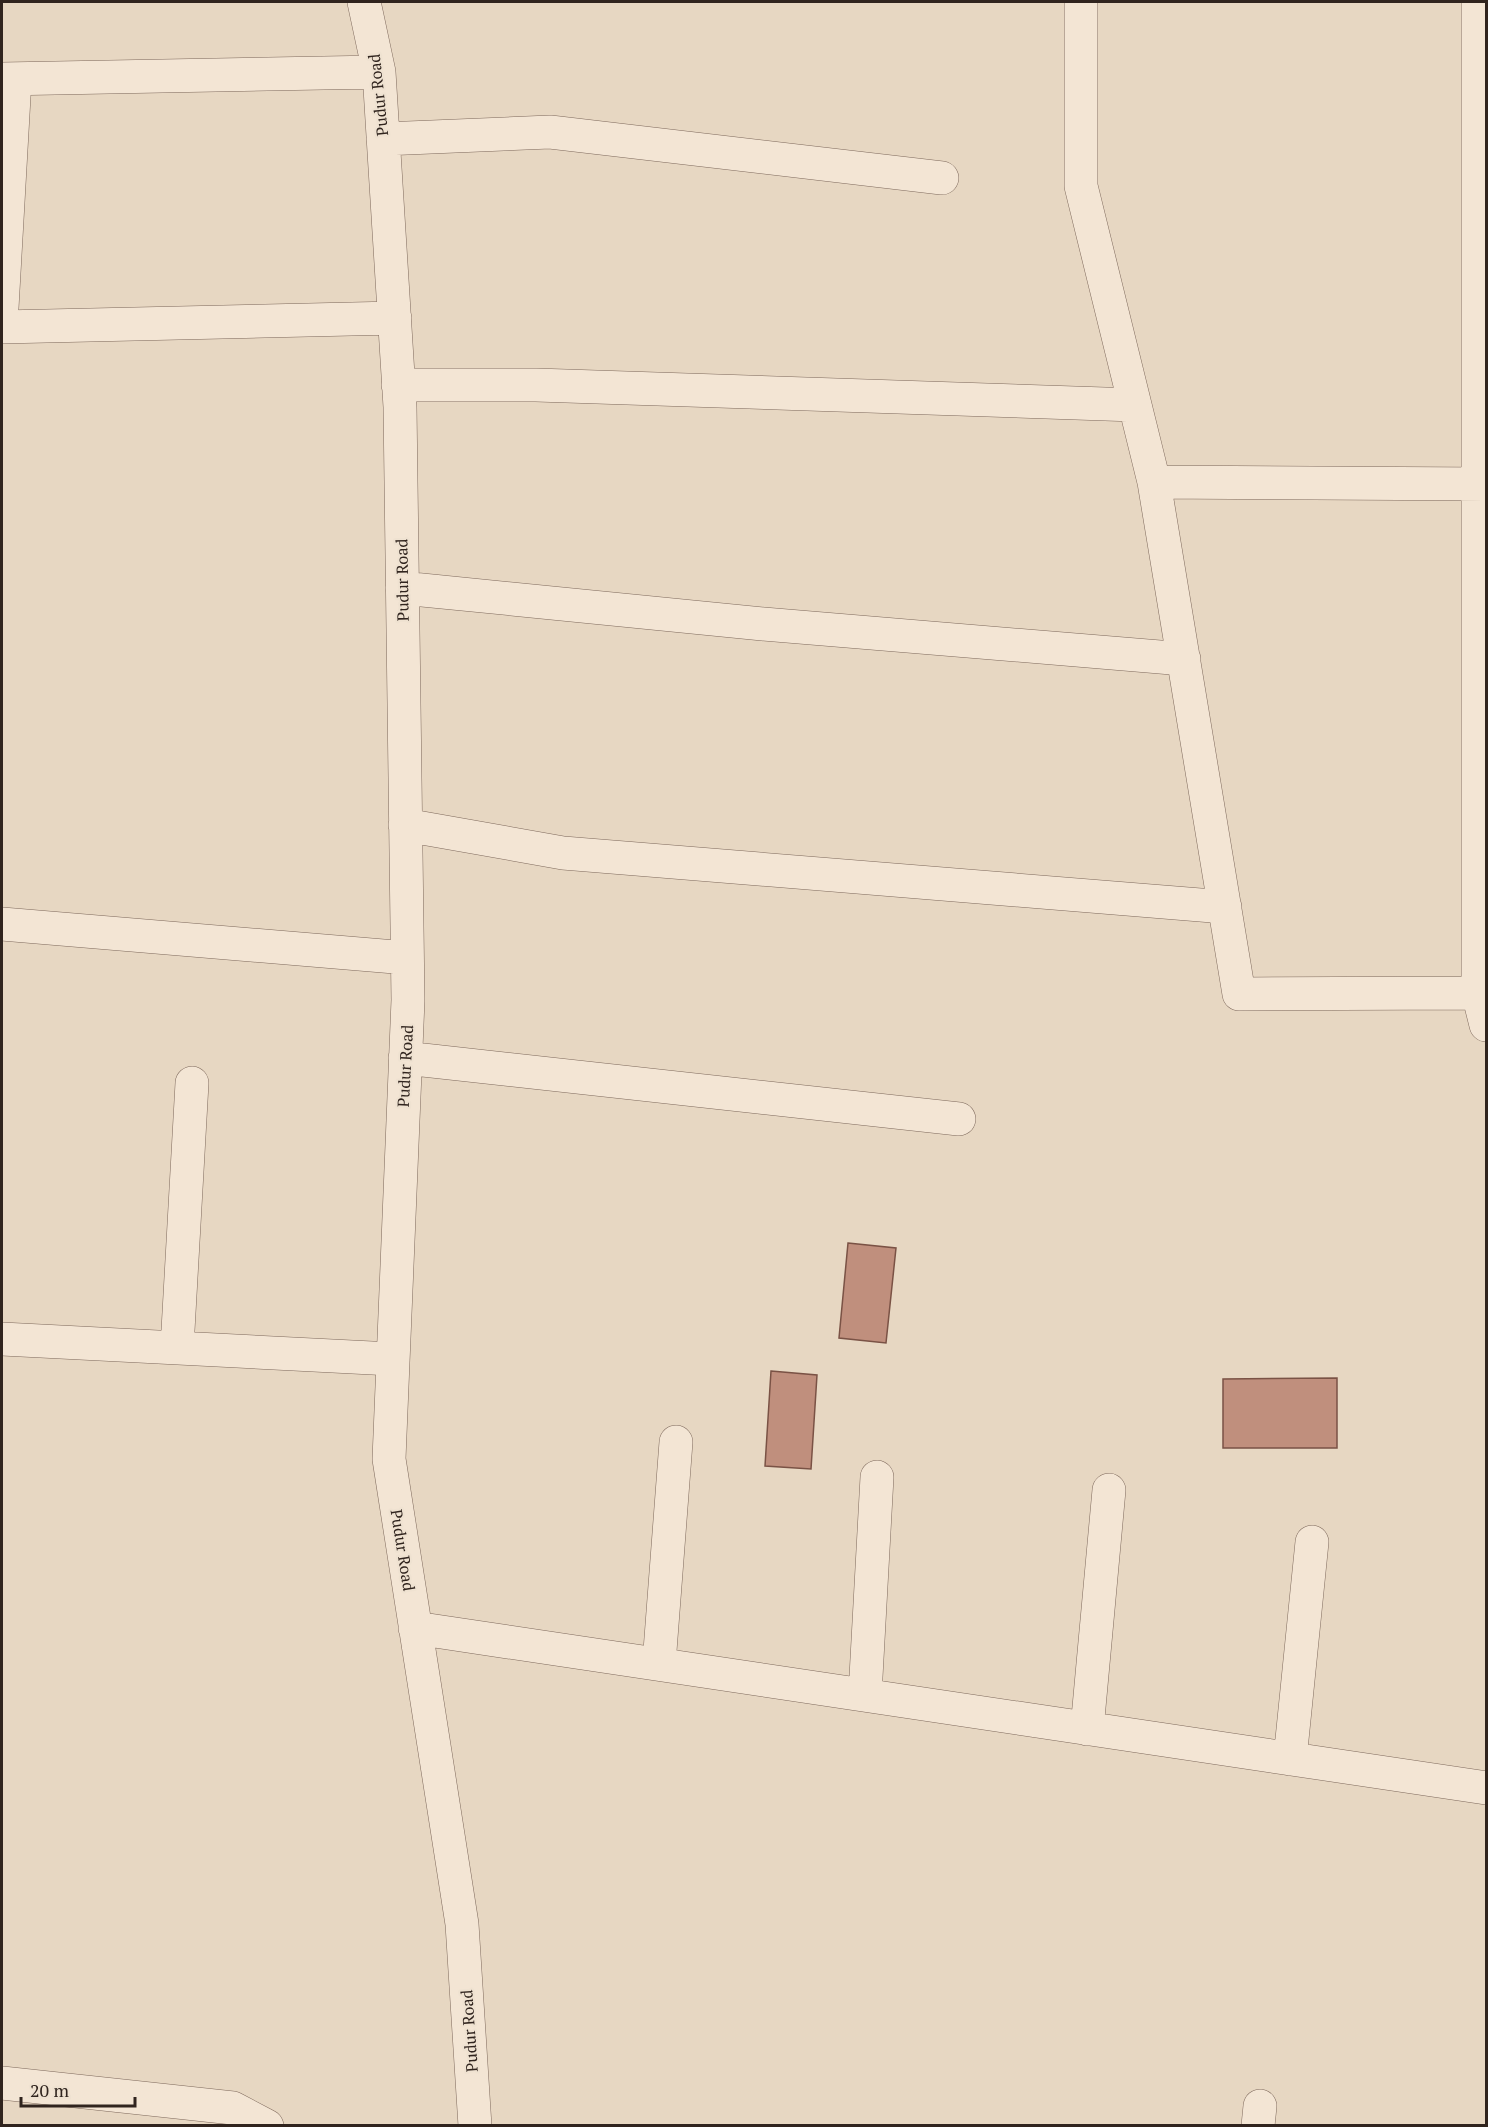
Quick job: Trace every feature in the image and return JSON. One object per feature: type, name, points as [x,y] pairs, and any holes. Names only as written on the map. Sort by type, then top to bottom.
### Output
[{"type":"street","name":"Pudur Road","points":[[364,2],[379,72],[398,385],[402,588],[408,1000],[389,1458],[462,1924],[475,2126]]},
{"type":"street","points":[[1081,2],[1080,186],[1154,482],[1239,994],[1478,993]]},
{"type":"street","points":[[1478,2],[1482,484],[1482,883],[1478,993],[1486,1025]]},
{"type":"street","points":[[2,308],[8,79],[379,72]]},
{"type":"street","points":[[383,139],[550,132],[942,178]]},
{"type":"street","points":[[2,327],[394,318]]},
{"type":"street","points":[[398,385],[536,385],[1135,405]]},
{"type":"street","points":[[1154,482],[1482,484]]},
{"type":"street","points":[[402,588],[774,625],[1184,659]]},
{"type":"street","points":[[405,825],[563,853],[1225,907]]},
{"type":"street","points":[[2,924],[407,958]]},
{"type":"street","points":[[405,1058],[959,1119]]},
{"type":"street","points":[[177,1348],[192,1083]]},
{"type":"street","points":[[2,1339],[392,1359]]},
{"type":"street","points":[[659,1664],[676,1442]]},
{"type":"street","points":[[865,1695],[877,1477]]},
{"type":"street","points":[[1087,1729],[1109,1490]]},
{"type":"street","points":[[1290,1759],[1312,1542]]},
{"type":"street","points":[[415,1628],[1486,1788]]},
{"type":"street","points":[[2,2083],[233,2108],[267,2126]]},
{"type":"building","points":[[848,1243],[896,1248],[886,1343],[839,1338]]},
{"type":"building","points":[[771,1371],[817,1375],[811,1469],[765,1466]]},
{"type":"building","points":[[1337,1378],[1337,1448],[1223,1448],[1223,1379]]}]
